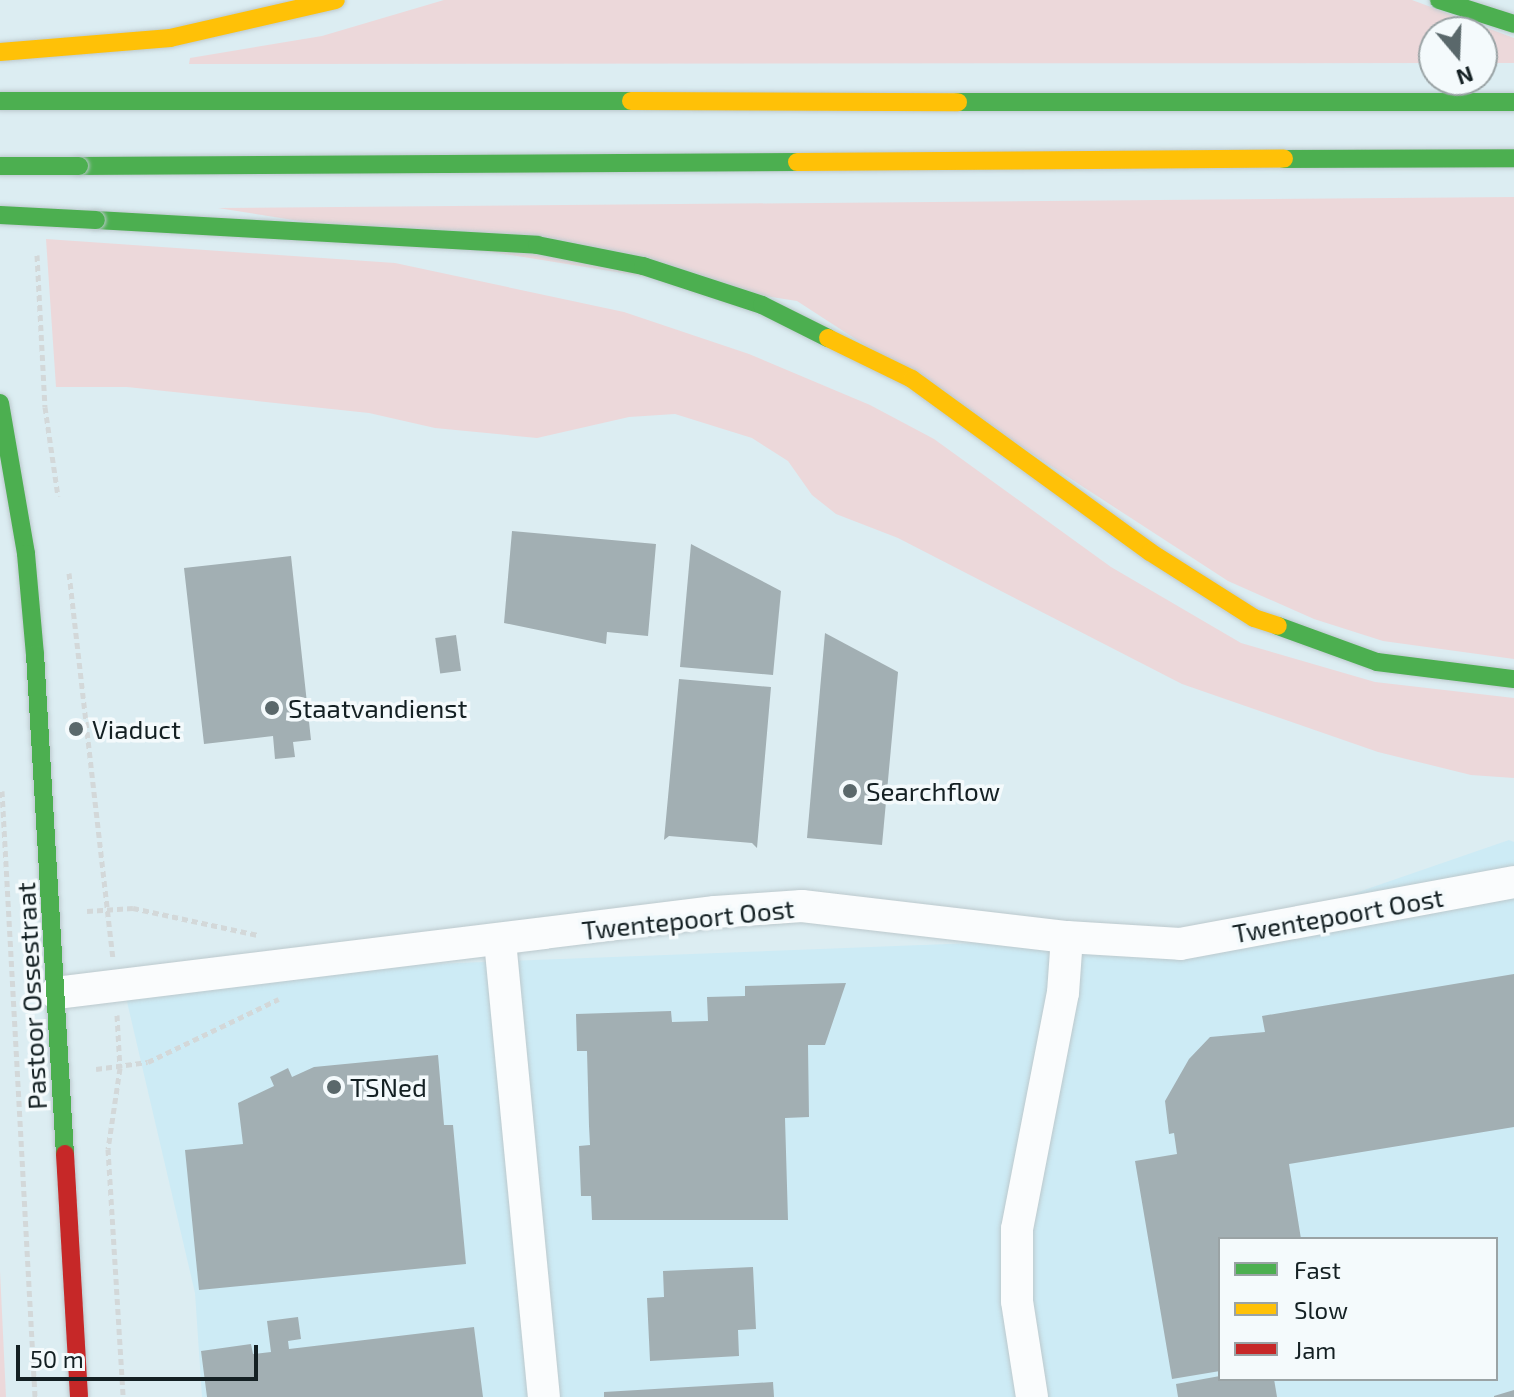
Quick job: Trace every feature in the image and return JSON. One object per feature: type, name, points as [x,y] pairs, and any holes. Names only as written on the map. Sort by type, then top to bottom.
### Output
[{"type":"main road","points":[[0,52],[170,38],[336,0]]},
{"type":"main road","points":[[1439,0],[1514,24]]},
{"type":"main road","points":[[0,101],[1514,102]]},
{"type":"main road","points":[[0,166],[1514,158]]},
{"type":"main road","points":[[0,215],[537,245],[643,266],[747,300],[912,379],[1150,552],[1254,618],[1377,662],[1514,679]]},
{"type":"main road","name":"Pastoor Ossestraat","points":[[0,403],[26,554],[35,654],[79,1397]]},
{"type":"street","name":"Twentepoort Oost","points":[[56,993],[500,941],[715,912],[802,906],[1067,937],[1180,944],[1514,882]]},
{"type":"street","points":[[1032,1397],[1017,1301],[1017,1229],[1063,993],[1067,937]]},
{"type":"street","points":[[500,941],[544,1397]]},
{"type":"path","name":"Pastoor Ossestraat","points":[[1,782],[35,1397]]},
{"type":"path","points":[[109,910],[133,908],[264,936]]},
{"type":"path","points":[[123,1397],[108,1149],[120,1068],[148,1062],[287,996]]},
{"type":"shaded area","points":[[444,0],[1412,0],[1455,16],[1418,16],[1418,63],[189,64],[190,58],[322,36]]},
{"type":"shaded area","points":[[1498,32],[1514,38],[1514,63],[1498,63]]},
{"type":"shaded area","points":[[1514,197],[1514,659],[1383,641],[1314,619],[1228,581],[797,301],[218,208]]},
{"type":"shaded area","points":[[46,239],[395,263],[624,312],[749,354],[870,405],[934,439],[1111,567],[1241,643],[1375,682],[1514,698],[1514,778],[1471,775],[1378,752],[1182,684],[898,538],[836,514],[812,495],[788,461],[752,438],[675,414],[629,417],[537,438],[435,428],[369,413],[127,387],[56,387]]},
{"type":"shaded area","points":[[1509,840],[1514,842],[1514,1397],[202,1397],[195,1293],[121,976],[1053,940],[1196,948]]},
{"type":"shaded area","points":[[0,1271],[6,1397],[0,1397]]},
{"type":"building","points":[[512,531],[656,544],[648,636],[607,632],[606,644],[504,623]]},
{"type":"building","points":[[691,544],[781,591],[773,675],[680,667]]},
{"type":"building","points":[[291,556],[311,740],[293,742],[295,757],[275,759],[273,736],[204,744],[184,568]]},
{"type":"building","points":[[825,633],[898,672],[882,845],[807,838]]},
{"type":"building","points":[[456,635],[461,671],[440,674],[435,638]]},
{"type":"building","points":[[679,679],[771,687],[757,848],[752,843],[669,836],[664,840]]},
{"type":"building","points":[[1514,974],[1514,1127],[1289,1164],[1301,1237],[1218,1237],[1218,1371],[1172,1379],[1135,1161],[1177,1154],[1174,1133],[1169,1134],[1165,1101],[1189,1059],[1210,1037],[1265,1032],[1262,1016]]},
{"type":"building","points":[[846,983],[825,1045],[808,1045],[809,1117],[785,1118],[788,1220],[592,1220],[591,1196],[581,1196],[579,1146],[590,1145],[587,1051],[577,1051],[576,1014],[671,1011],[672,1022],[708,1021],[707,997],[745,996],[745,986]]},
{"type":"building","points":[[438,1055],[444,1125],[453,1125],[466,1264],[199,1290],[185,1150],[243,1144],[238,1103],[274,1086],[270,1077],[288,1068],[292,1077],[314,1067]]},
{"type":"building","points":[[753,1267],[756,1329],[738,1330],[739,1356],[650,1361],[647,1298],[664,1297],[663,1271]]},
{"type":"building","points":[[298,1317],[301,1339],[288,1341],[289,1349],[474,1327],[483,1397],[207,1397],[201,1351],[251,1344],[253,1354],[271,1352],[267,1321]]},
{"type":"building","points":[[1218,1376],[1218,1381],[1274,1381],[1277,1397],[1178,1397],[1176,1384]]},
{"type":"building","points":[[773,1382],[774,1397],[604,1397],[604,1392]]},
{"type":"building","points":[[1514,1390],[1514,1397],[1494,1397],[1494,1396]]},
{"type":"traffic: fast","points":[[1439,0],[1514,24]]},
{"type":"traffic: fast","points":[[0,101],[631,101]]},
{"type":"traffic: fast","points":[[958,102],[1514,102]]},
{"type":"traffic: fast","points":[[1284,159],[1514,158]]},
{"type":"traffic: fast","points":[[79,166],[797,162]]},
{"type":"traffic: fast","points":[[0,166],[79,166]]},
{"type":"traffic: fast","points":[[0,215],[96,220]]},
{"type":"traffic: fast","points":[[96,220],[537,245],[643,266],[762,305],[828,338]]},
{"type":"traffic: fast","points":[[0,403],[26,554],[35,654],[65,1154]]},
{"type":"traffic: fast","points":[[1278,626],[1377,662],[1514,679]]},
{"type":"traffic: slow","points":[[0,52],[170,38],[336,0]]},
{"type":"traffic: slow","points":[[631,101],[958,102]]},
{"type":"traffic: slow","points":[[797,162],[1284,159]]},
{"type":"traffic: slow","points":[[828,338],[912,379],[1150,552],[1254,618],[1278,626]]},
{"type":"traffic: jam","points":[[65,1154],[79,1397]]},
{"type":"place","name":"Staatvandienst","points":[[272,708]]},
{"type":"place","name":"Viaduct","points":[[76,729]]},
{"type":"place","name":"Searchflow","points":[[850,791]]},
{"type":"place","name":"TSNed","points":[[334,1087]]}]
